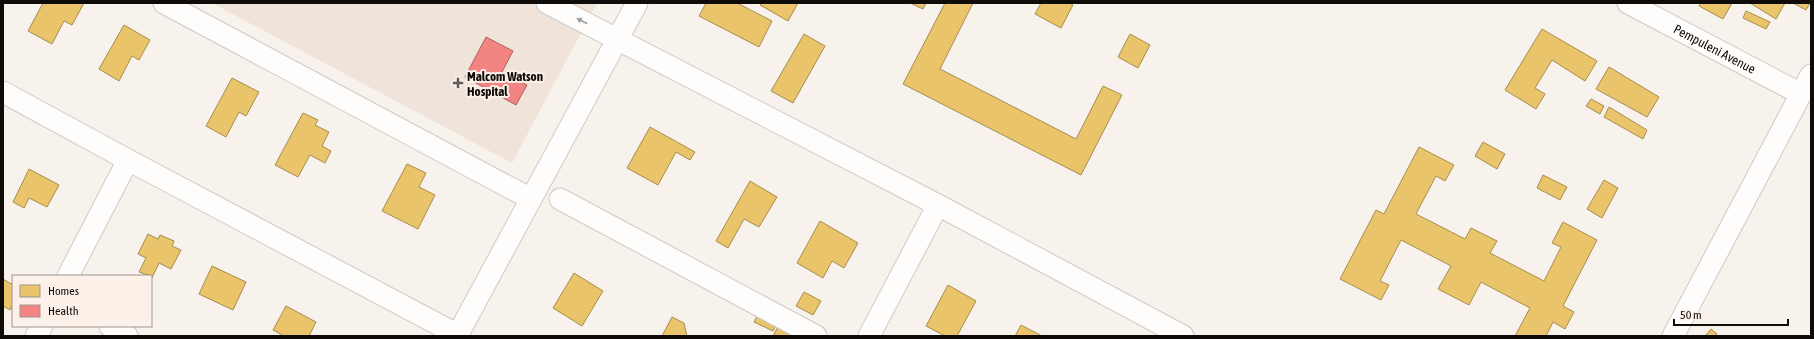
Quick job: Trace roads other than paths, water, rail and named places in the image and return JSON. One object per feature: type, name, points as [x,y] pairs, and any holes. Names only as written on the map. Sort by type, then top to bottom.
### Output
[{"type":"street","points":[[164,3],[531,199]]},
{"type":"street","points":[[547,3],[938,206],[1183,336]]},
{"type":"street","points":[[3,92],[458,336],[637,3]]},
{"type":"street","name":"Pempuleni Avenue","points":[[1628,3],[1801,94]]},
{"type":"street","points":[[1673,336],[1811,75]]},
{"type":"street","points":[[69,275],[128,160]]},
{"type":"street","points":[[560,199],[816,336]]},
{"type":"street","points":[[869,336],[938,206]]},
{"type":"street","points":[[36,336],[41,327]]},
{"type":"street","points":[[112,327],[127,336]]},
{"type":"place","name":"Malcom Watson Hospital","points":[[458,83]]}]
